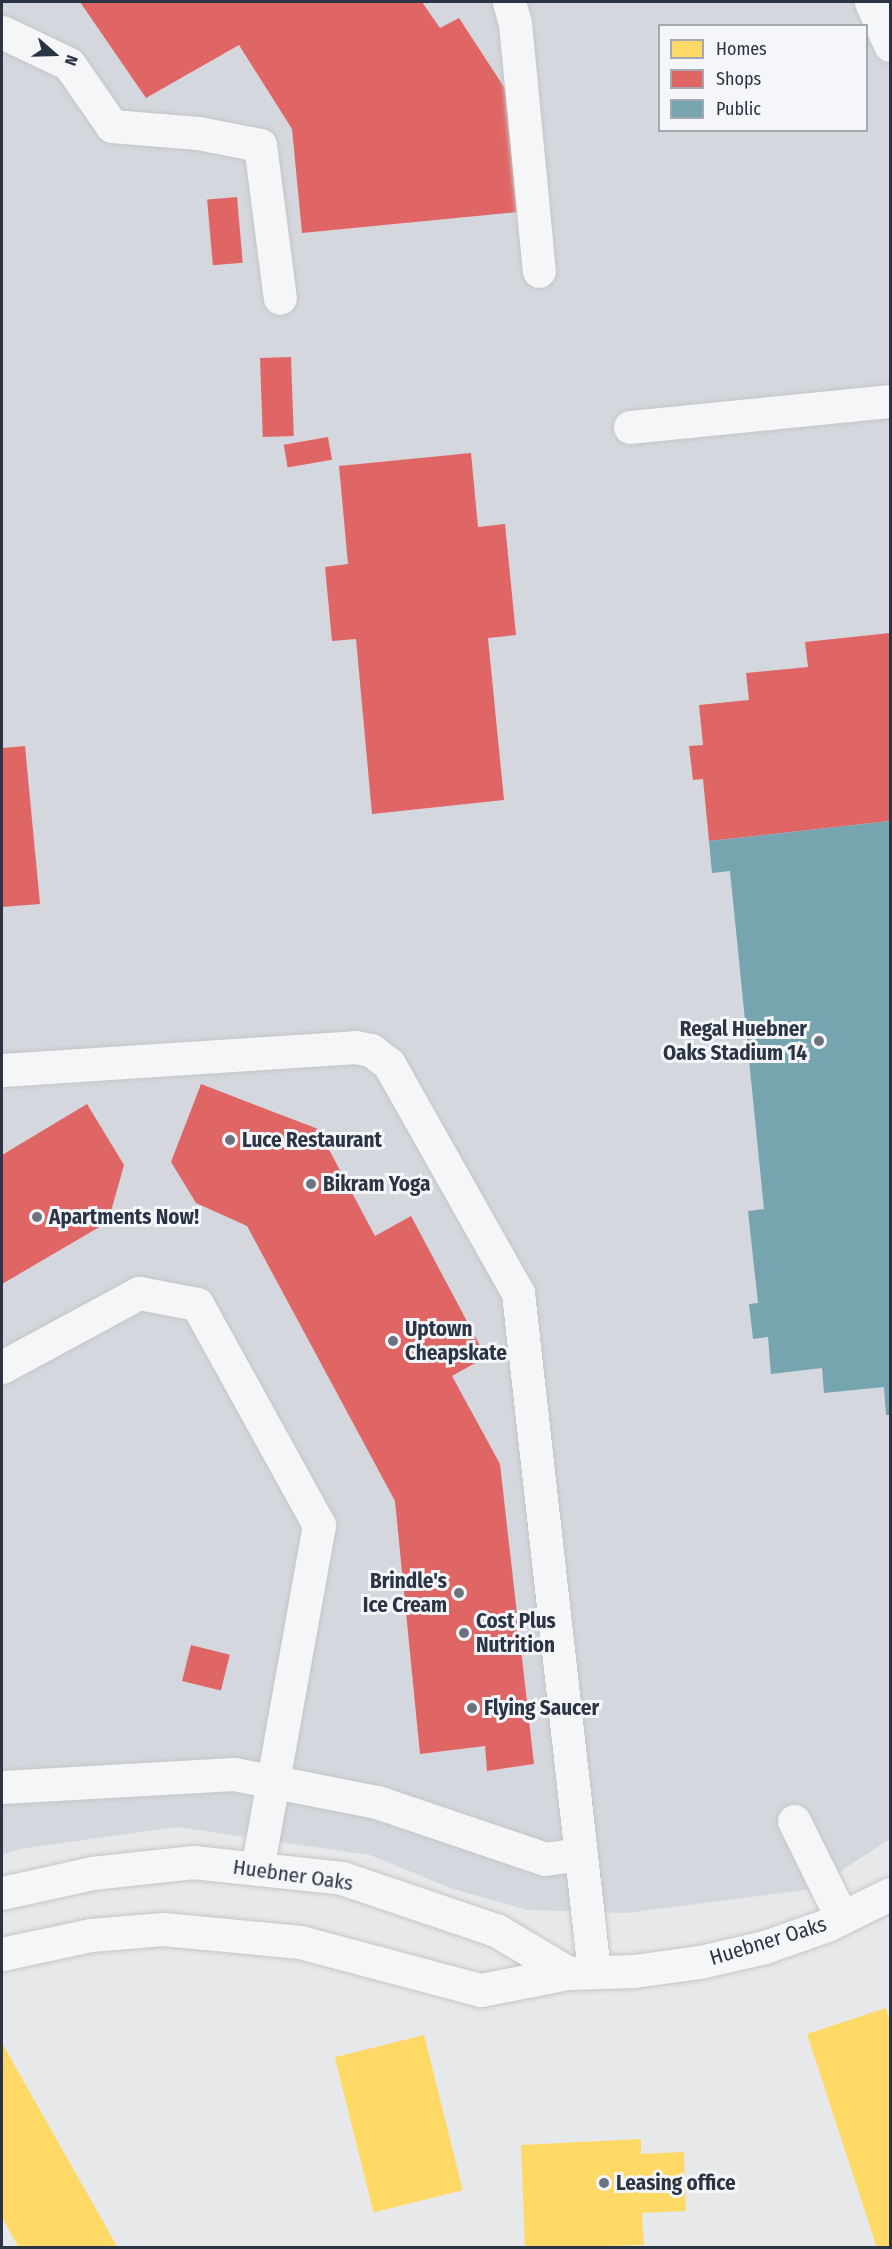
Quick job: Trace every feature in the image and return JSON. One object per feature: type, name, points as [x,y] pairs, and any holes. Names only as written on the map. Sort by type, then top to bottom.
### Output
[{"type":"street","points":[[509,2],[515,22],[539,271]]},
{"type":"street","points":[[871,2],[891,45]]},
{"type":"street","points":[[2,32],[69,64],[111,126],[198,133],[260,145],[280,298]]},
{"type":"street","points":[[630,427],[891,401]]},
{"type":"street","points":[[2,1070],[355,1047],[370,1050],[389,1064],[518,1293],[580,1854],[581,1972]]},
{"type":"street","points":[[2,1367],[139,1293],[197,1304],[319,1525],[275,1782],[257,1868]]},
{"type":"street","points":[[2,1787],[186,1774],[234,1774],[377,1802],[545,1858],[580,1854]]},
{"type":"street","points":[[794,1821],[842,1918]]},
{"type":"street","name":"Huebner Oaks","points":[[2,1893],[92,1873],[193,1862],[342,1878],[496,1930],[581,1972]]},
{"type":"street","name":"Huebner Oaks","points":[[2,1954],[91,1935],[163,1929],[300,1942],[481,1990],[581,1972],[700,1962],[765,1947],[842,1918],[891,1894]]},
{"type":"shaded area","points":[[2,2],[890,2],[890,1839],[813,1889],[626,1913],[528,1910],[453,1889],[370,1855],[177,1827],[19,1849],[2,1855]]},
{"type":"building: Homes","points":[[886,2008],[890,2023],[890,2248],[877,2248],[807,2034]]},
{"type":"building: Homes","points":[[424,2035],[463,2190],[373,2213],[335,2057]]},
{"type":"building: Homes","points":[[2,2043],[118,2248],[19,2248],[2,2217]]},
{"type":"building: Homes","name":"Leasing office","points":[[641,2139],[641,2154],[684,2152],[686,2211],[642,2213],[644,2245],[525,2248],[521,2145]]},
{"type":"building: Shops","points":[[80,2],[422,2],[440,28],[459,18],[519,110],[529,211],[302,233],[292,129],[239,45],[146,98]]},
{"type":"building: Shops","points":[[237,197],[243,263],[213,265],[207,200]]},
{"type":"building: Shops","points":[[291,357],[294,436],[263,437],[260,358]]},
{"type":"building: Shops","points":[[328,437],[332,460],[288,467],[284,445]]},
{"type":"building: Shops","points":[[471,453],[478,527],[505,524],[516,635],[488,638],[504,800],[372,814],[356,639],[332,641],[325,567],[348,564],[339,466]]},
{"type":"building: Shops","points":[[890,633],[890,821],[709,841],[703,779],[693,780],[689,746],[703,745],[699,705],[749,700],[746,673],[808,667],[805,642]]},
{"type":"building: Shops","points":[[25,746],[40,904],[2,907],[2,748]]},
{"type":"building: Shops","points":[[201,1084],[318,1129],[375,1236],[411,1216],[486,1357],[452,1376],[500,1464],[534,1764],[487,1771],[485,1746],[420,1754],[395,1501],[247,1226],[196,1203],[171,1162]]},
{"type":"building: Shops","points":[[87,1104],[124,1165],[108,1222],[2,1284],[2,1155]]},
{"type":"building: Shops","points":[[191,1645],[230,1655],[221,1691],[182,1681]]},
{"type":"building: Public","name":"Regal Huebner Oaks Stadium 14","points":[[890,821],[890,1415],[886,1415],[884,1387],[824,1393],[822,1368],[771,1374],[768,1337],[753,1339],[749,1304],[758,1303],[748,1211],[764,1209],[730,871],[712,873],[709,841]]},
{"type":"place","name":"Regal Huebner Oaks Stadium 14","points":[[819,1041]]},
{"type":"place","name":"Luce Restaurant","points":[[230,1140]]},
{"type":"place","name":"Bikram Yoga","points":[[311,1184]]},
{"type":"place","name":"Apartments Now!","points":[[37,1217]]},
{"type":"place","name":"Uptown Cheapskate","points":[[393,1341]]},
{"type":"place","name":"Brindle's Ice Cream","points":[[459,1593]]},
{"type":"place","name":"Cost Plus Nutrition","points":[[464,1633]]},
{"type":"place","name":"Flying Saucer","points":[[472,1708]]},
{"type":"place","name":"Leasing office","points":[[604,2183]]}]
